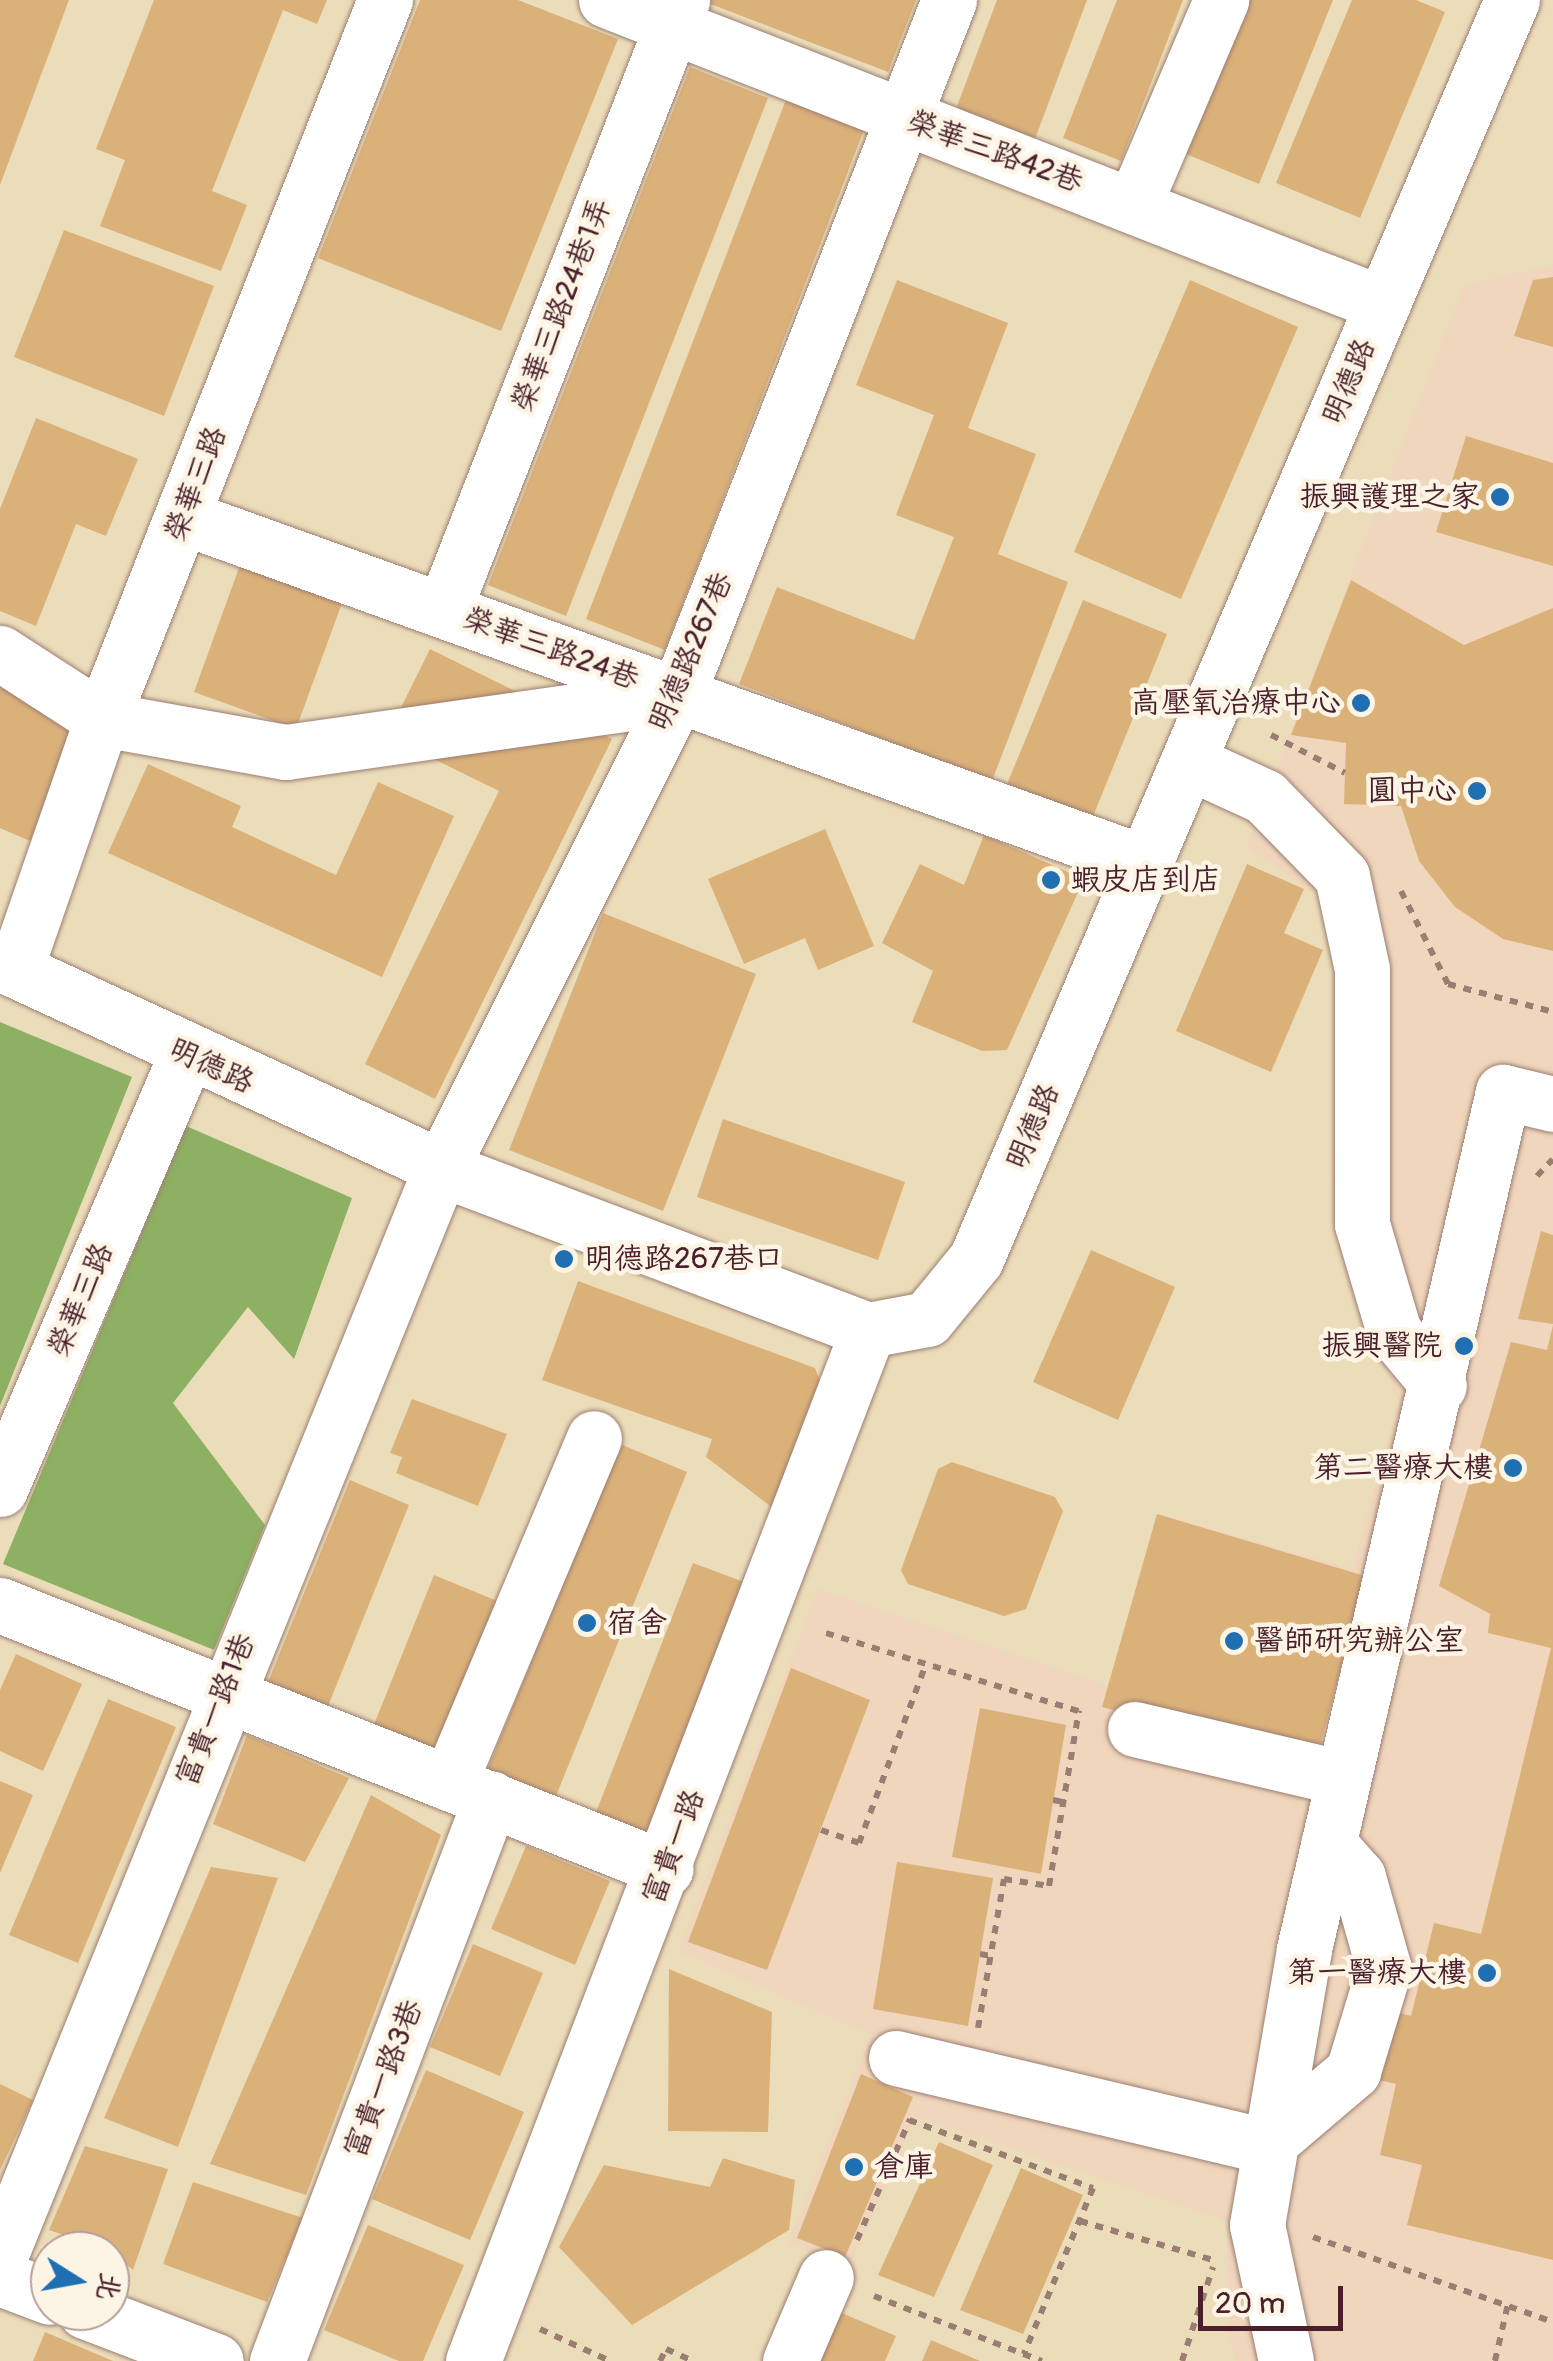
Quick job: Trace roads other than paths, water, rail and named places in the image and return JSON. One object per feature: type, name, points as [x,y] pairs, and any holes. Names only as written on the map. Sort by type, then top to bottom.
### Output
[{"type":"street","name":"榮華三路","points":[[8,966],[385,0]]},
{"type":"street","name":"榮華三路42巷","points":[[606,0],[676,13],[902,119],[1135,202],[1383,304]]},
{"type":"street","name":"明德路267巷","points":[[440,1168],[677,696],[948,0]]},
{"type":"street","points":[[1135,202],[1222,0]]},
{"type":"street","name":"明德路","points":[[8,966],[186,1056],[440,1168],[868,1330],[927,1320],[976,1259],[1512,0]]},
{"type":"street","name":"榮華三路24巷1弄","points":[[444,610],[676,13]]},
{"type":"street","name":"榮華三路24巷","points":[[183,517],[1145,863]]},
{"type":"street","points":[[0,653],[102,719],[286,752],[677,696]]},
{"type":"street","points":[[1189,762],[1265,797],[1342,876],[1362,969],[1362,1224],[1394,1332],[1439,1386]]},
{"type":"street","name":"榮華三路","points":[[0,1490],[186,1056]]},
{"type":"street","points":[[1286,2361],[1258,2254],[1266,2146],[1342,1778],[1439,1386],[1503,1092],[1553,1104]]},
{"type":"street","name":"富貴一路1巷","points":[[0,2256],[222,1695],[440,1168]]},
{"type":"street","name":"富貴一路","points":[[473,2361],[666,1869],[868,1330]]},
{"type":"street","name":"富貴一路3巷","points":[[277,2361],[594,1438]]},
{"type":"street","points":[[0,1604],[666,1869]]},
{"type":"street","points":[[1135,1728],[1342,1778]]},
{"type":"street","points":[[1266,2146],[1352,2071],[1384,1969],[1358,1878],[1328,1844]]},
{"type":"street","points":[[932,2067],[1266,2146]]},
{"type":"street","points":[[790,2361],[837,2268]]},
{"type":"street","points":[[0,2278],[30,2290]]},
{"type":"street","points":[[130,2328],[216,2361]]},
{"type":"place","name":"振興護理之家","points":[[1500,497]]},
{"type":"place","name":"高壓氧治療中心","points":[[1361,703]]},
{"type":"place","name":"圓中心","points":[[1477,791]]},
{"type":"place","name":"蝦皮店到店","points":[[1051,880]]},
{"type":"place","name":"明德路267巷口","points":[[564,1259]]},
{"type":"place","name":"振興醫院","points":[[1464,1346]]},
{"type":"place","name":"第二醫療大樓","points":[[1513,1468]]},
{"type":"place","name":"宿舍","points":[[587,1623]]},
{"type":"place","name":"醫師研究辦公室","points":[[1234,1641]]},
{"type":"place","name":"第一醫療大樓","points":[[1487,1973]]},
{"type":"place","name":"倉庫","points":[[854,2167]]}]
